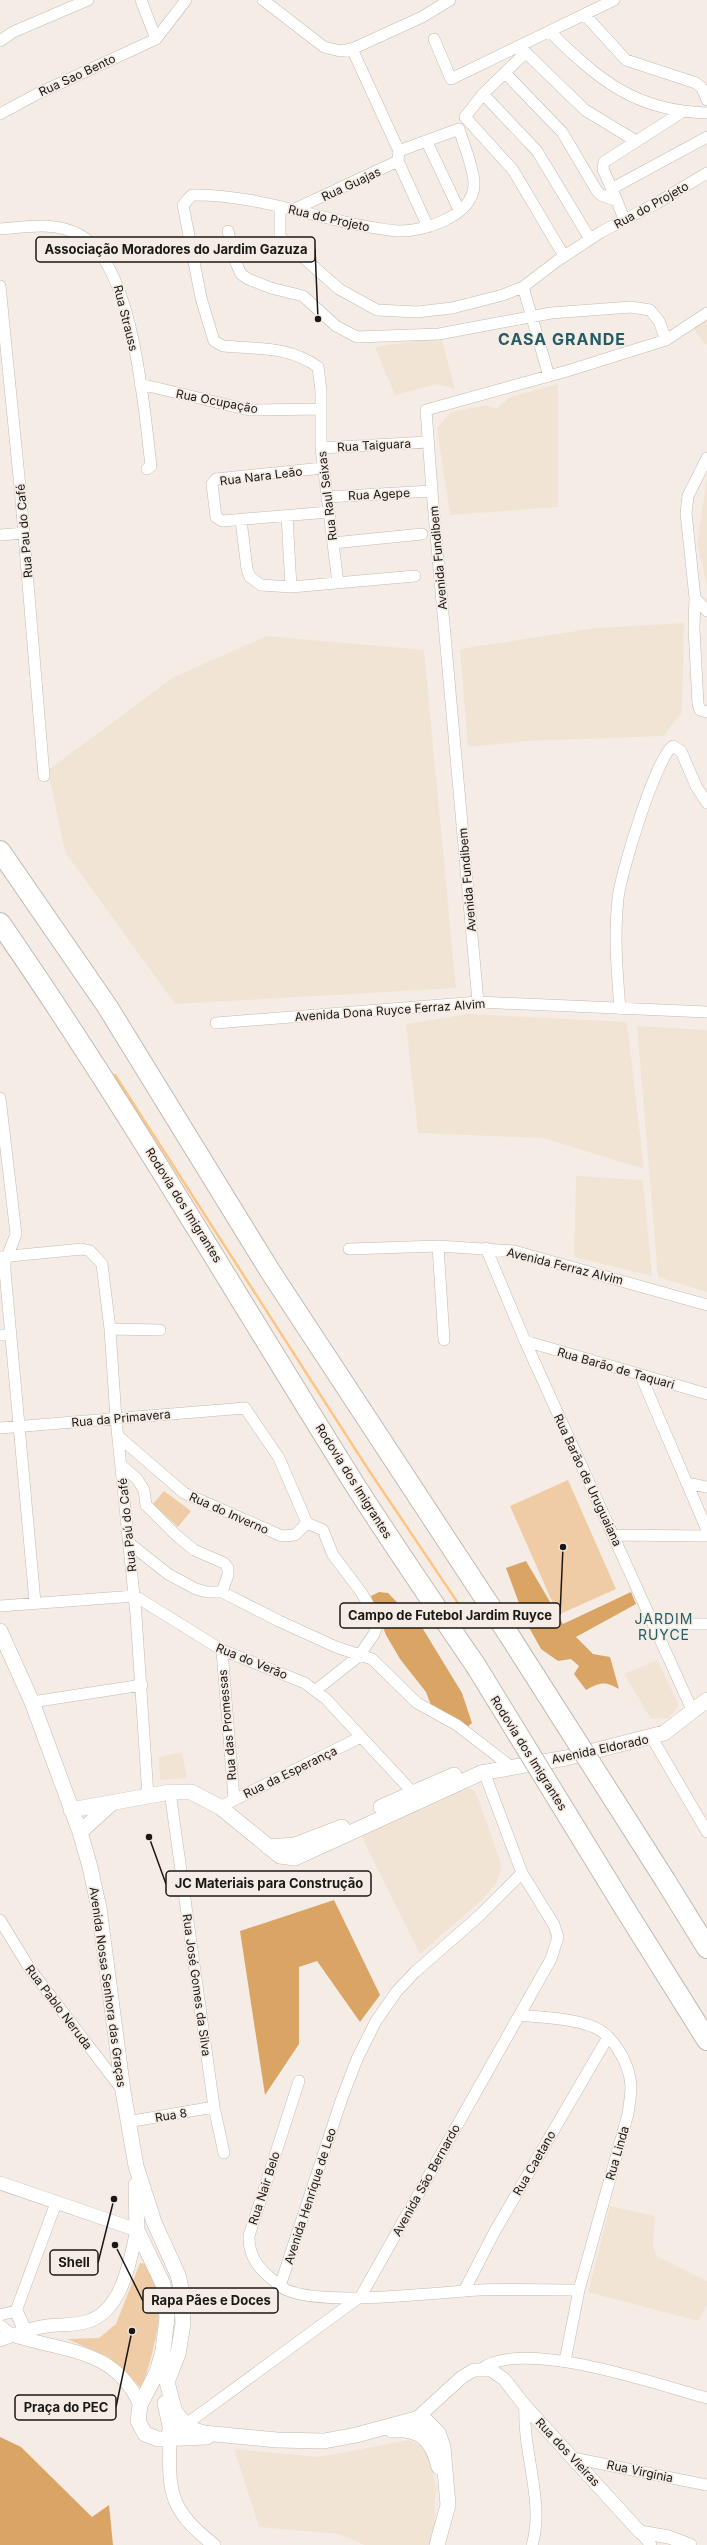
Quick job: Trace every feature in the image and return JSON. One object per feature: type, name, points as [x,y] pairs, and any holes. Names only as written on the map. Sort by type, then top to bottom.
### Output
[{"type":"highway","points":[[0,851],[108,1006],[270,1271],[509,1635],[707,1948]]},
{"type":"highway","name":"Rodovia dos Imigrantes","points":[[0,923],[66,1019],[208,1244],[356,1487],[476,1666],[707,2040]]},
{"type":"main road","name":"Avenida Nossa Senhora das Graças","points":[[0,1631],[32,1702],[70,1810],[80,1832],[99,1908],[127,2122],[136,2166],[154,2222],[175,2267],[181,2288],[183,2324],[178,2354],[163,2396],[170,2426],[170,2439]]},
{"type":"main road","name":"Avenida Eldorado","points":[[70,1810],[170,1792],[190,1792],[220,1807],[280,1856],[295,1858],[341,1833],[416,1797],[483,1772],[510,1766],[566,1758],[652,1738],[670,1730],[707,1700]]},
{"type":"main road","points":[[80,1832],[113,1802]]},
{"type":"main road","name":"Avenida Nossa Senhora das Graças","points":[[136,2166],[137,2230],[163,2284],[167,2317],[164,2351],[157,2372],[140,2405],[138,2421],[145,2434],[158,2439],[222,2435]]},
{"type":"main road","points":[[137,2230],[154,2241],[175,2267]]},
{"type":"main road","points":[[167,2382],[173,2406],[185,2425]]},
{"type":"main road","name":"Avenida Nossa Senhora das Graças","points":[[185,2425],[204,2433],[271,2440],[324,2441],[377,2430],[419,2426]]},
{"type":"main road","points":[[419,2426],[438,2433],[443,2447],[448,2476],[447,2511],[437,2545]]},
{"type":"street","points":[[0,41],[13,32],[88,0]]},
{"type":"street","points":[[140,0],[156,39]]},
{"type":"street","points":[[156,39],[186,0]]},
{"type":"street","points":[[263,0],[324,47],[340,51],[352,49],[422,17],[450,0]]},
{"type":"street","points":[[434,39],[451,79],[523,49],[550,32],[614,0]]},
{"type":"street","points":[[585,15],[626,60],[696,83],[702,88],[707,100]]},
{"type":"street","points":[[550,32],[608,84],[658,106],[682,112],[707,113]]},
{"type":"street","name":"Rua Sao Bento","points":[[0,114],[37,94],[156,39]]},
{"type":"street","points":[[352,49],[428,227]]},
{"type":"street","points":[[523,49],[506,74],[483,94],[465,117],[513,170],[564,256]]},
{"type":"street","points":[[523,49],[585,110],[636,141]]},
{"type":"street","points":[[506,74],[562,132],[597,191],[601,195],[617,201]]},
{"type":"street","points":[[483,94],[537,151],[590,239]]},
{"type":"street","points":[[624,219],[611,189],[603,164],[682,112]]},
{"type":"street","name":"Rua do Projeto","points":[[398,156],[459,129],[474,184],[469,199],[459,210],[442,222],[413,232],[381,230],[295,209],[280,207],[279,232],[284,241],[339,289],[377,310],[418,312],[452,308],[503,295],[523,287],[564,256],[590,239],[624,219],[657,203],[707,173]]},
{"type":"street","points":[[611,189],[704,139]]},
{"type":"street","points":[[427,142],[459,210]]},
{"type":"street","name":"Rua Guajas","points":[[295,209],[398,156]]},
{"type":"street","name":"Rua Raul Seixas","points":[[280,207],[202,195],[192,195],[183,205],[201,298],[214,341],[223,346],[284,351],[308,360],[318,367],[321,391],[319,409],[321,448],[338,583]]},
{"type":"street","name":"Rua Strauss","points":[[0,229],[56,226],[81,236],[90,244],[115,276],[121,293],[140,384],[151,466],[148,469]]},
{"type":"street","points":[[228,231],[236,263],[241,274],[248,279],[265,286],[303,296],[336,326],[357,337],[439,334],[533,316],[640,308],[650,310],[659,322],[666,340]]},
{"type":"street","name":"Rua Pau do Café","points":[[0,286],[24,533],[44,776]]},
{"type":"street","points":[[523,287],[533,316],[549,376]]},
{"type":"street","name":"Avenida Fundibem","points":[[478,1002],[426,410],[549,376],[666,340],[707,313]]},
{"type":"street","name":"Rua Ocupação","points":[[140,384],[249,410],[319,409]]},
{"type":"street","name":"Rua Taiguara","points":[[321,448],[428,442]]},
{"type":"street","points":[[707,458],[688,496],[686,513],[695,598],[694,628],[698,704],[700,710],[707,712]]},
{"type":"street","name":"Rua Nara Leão","points":[[241,520],[217,519],[212,484],[214,480],[323,468]]},
{"type":"street","name":"Rua Agepe","points":[[327,497],[432,491]]},
{"type":"street","points":[[329,512],[241,520],[247,569],[250,577],[261,585],[291,587],[415,576]]},
{"type":"street","points":[[287,516],[291,587]]},
{"type":"street","points":[[0,536],[24,533]]},
{"type":"street","points":[[333,543],[422,534]]},
{"type":"street","points":[[695,598],[707,611]]},
{"type":"street","points":[[620,1009],[618,900],[623,871],[654,779],[668,751],[676,746],[681,751],[696,786],[707,802]]},
{"type":"street","name":"Avenida Dona Ruyce Ferraz Alvim","points":[[216,1023],[478,1002],[707,1012]]},
{"type":"street","points":[[0,1098],[16,1234],[4,1257],[5,1335],[20,1426],[35,1602]]},
{"type":"street","points":[[438,1246],[444,1340]]},
{"type":"street","name":"Avenida Ferraz Alvim","points":[[349,1249],[438,1246],[486,1248],[543,1258],[707,1305]]},
{"type":"street","name":"Rua Barão de Uruguaiana","points":[[486,1248],[525,1341],[693,1712]]},
{"type":"street","name":"Rua Paú do Café","points":[[4,1257],[82,1249],[90,1251],[97,1257],[103,1269],[110,1329],[116,1419],[142,1685],[148,1796]]},
{"type":"street","points":[[110,1329],[160,1330]]},
{"type":"street","name":"Rua Barão de Taquari","points":[[525,1341],[707,1394]]},
{"type":"street","points":[[641,1376],[707,1530]]},
{"type":"street","name":"Rua da Primavera","points":[[0,1428],[242,1407],[249,1411],[279,1458],[307,1522]]},
{"type":"street","name":"Rua do Inverno","points":[[118,1436],[150,1461],[175,1487],[193,1498],[282,1536],[295,1535],[307,1522]]},
{"type":"street","points":[[121,1465],[137,1478],[144,1490],[146,1505],[176,1535],[194,1550],[224,1564],[228,1568],[228,1575],[222,1592]]},
{"type":"street","points":[[687,1483],[707,1487]]},
{"type":"street","points":[[307,1522],[323,1530],[333,1555],[361,1592],[374,1614],[377,1630],[359,1656],[316,1690]]},
{"type":"street","points":[[614,1535],[707,1536]]},
{"type":"street","points":[[129,1543],[168,1574],[196,1589],[207,1592],[222,1592],[279,1621],[359,1656],[372,1659],[417,1703],[458,1725],[510,1766]]},
{"type":"street","points":[[0,1606],[35,1602],[134,1596]]},
{"type":"street","name":"Rua do Verão","points":[[134,1596],[222,1650],[305,1683],[316,1690],[416,1797]]},
{"type":"street","points":[[655,1626],[707,1624]]},
{"type":"street","name":"Rua das Promessas","points":[[222,1650],[234,1799]]},
{"type":"street","points":[[32,1702],[142,1685]]},
{"type":"street","name":"Rua da Esperança","points":[[220,1807],[361,1737]]},
{"type":"street","points":[[652,1738],[707,1832]]},
{"type":"street","name":"Avenida São Bernardo","points":[[185,2425],[361,2296],[451,2134],[521,2015],[551,1959],[558,1937],[554,1925],[522,1874],[483,1772]]},
{"type":"street","name":"Rua José Gomes da Silva","points":[[170,1792],[214,2107],[224,2153]]},
{"type":"street","name":"Avenida Henríque de Leo","points":[[280,2286],[341,2100],[357,2059],[376,2021],[397,1991],[415,1972],[479,1916],[522,1874]]},
{"type":"street","name":"Rua Pablo Neruda","points":[[0,1920],[30,1969],[123,2091]]},
{"type":"street","name":"Rua Linda","points":[[521,2015],[584,2023],[593,2026],[608,2037],[624,2063],[630,2077],[628,2114],[579,2290],[565,2361]]},
{"type":"street","name":"Rua Caetano","points":[[464,2291],[495,2231],[608,2037]]},
{"type":"street","name":"Rua Nair Belo","points":[[280,2286],[254,2260],[248,2246],[249,2236],[298,2081]]},
{"type":"street","name":"Rua 8","points":[[127,2122],[214,2107]]},
{"type":"street","points":[[0,2183],[137,2230],[120,2289],[110,2304],[90,2321],[25,2330],[6,2337]]},
{"type":"street","points":[[25,2330],[16,2311],[56,2203]]},
{"type":"street","points":[[280,2286],[291,2293],[330,2298],[464,2291],[579,2290]]},
{"type":"street","points":[[0,2315],[16,2311]]},
{"type":"street","points":[[0,2325],[6,2337]]},
{"type":"street","points":[[58,2326],[53,2330],[51,2338],[58,2348]]},
{"type":"street","points":[[6,2337],[86,2353],[107,2364],[133,2389],[140,2405]]},
{"type":"street","points":[[419,2426],[436,2414],[448,2391],[462,2377],[480,2370],[489,2362],[508,2358],[565,2361],[707,2398]]},
{"type":"street","name":"Rua dos Vieiras","points":[[480,2370],[491,2370],[501,2376],[525,2406],[651,2545]]},
{"type":"street","points":[[525,2406],[524,2428],[535,2510],[533,2544]]},
{"type":"street","points":[[185,2425],[170,2439],[169,2473],[172,2496],[178,2511],[191,2526],[214,2545]]},
{"type":"street","name":"Rua Virginia","points":[[573,2458],[707,2485]]},
{"type":"street","points":[[640,2532],[669,2537],[690,2545]]},
{"type":"shaded area","points":[[707,317],[707,346],[692,327]]},
{"type":"shaded area","points":[[441,337],[455,389],[437,384],[395,395],[375,347]]},
{"type":"shaded area","points":[[558,384],[558,507],[450,515],[437,428],[451,412],[486,405],[496,409],[510,397]]},
{"type":"shaded area","points":[[707,478],[707,585],[697,543]]},
{"type":"shaded area","points":[[684,623],[682,712],[664,736],[527,741],[468,747],[460,649],[596,628]]},
{"type":"shaded area","points":[[267,636],[424,650],[456,988],[175,1004],[65,852],[48,770],[174,677]]},
{"type":"shaded area","points":[[468,1014],[627,1022],[644,1169],[543,1138],[418,1133],[406,1024]]},
{"type":"shaded area","points":[[637,1026],[707,1030],[707,1292],[658,1277]]},
{"type":"shaded area","points":[[576,1176],[643,1180],[652,1276],[574,1257]]},
{"type":"shaded area","points":[[568,1480],[616,1589],[558,1615],[510,1506]]},
{"type":"shaded area","points":[[164,1491],[191,1511],[178,1527],[153,1504]]},
{"type":"shaded area","points":[[526,1561],[563,1624],[631,1592],[636,1604],[576,1637],[593,1654],[610,1657],[619,1689],[606,1684],[599,1684],[586,1690],[574,1674],[579,1666],[571,1659],[558,1661],[541,1649],[526,1622],[506,1568]]},
{"type":"shaded area","points":[[379,1592],[388,1593],[423,1629],[462,1693],[472,1723],[467,1727],[432,1708],[426,1692],[400,1659],[386,1635],[371,1596]]},
{"type":"shaded area","points":[[657,1660],[679,1705],[669,1718],[651,1719],[624,1674]]},
{"type":"shaded area","points":[[182,1752],[187,1778],[160,1780],[159,1757]]},
{"type":"shaded area","points":[[465,1788],[474,1790],[502,1867],[497,1882],[483,1899],[420,1954],[360,1833]]},
{"type":"shaded area","points":[[334,1900],[380,1995],[360,2022],[317,1961],[299,1967],[299,2044],[265,2095],[240,1931]]},
{"type":"shaded area","points":[[610,2206],[655,2216],[653,2247],[657,2256],[707,2281],[707,2304],[698,2321],[588,2292]]},
{"type":"shaded area","points":[[140,2263],[148,2264],[156,2281],[159,2300],[156,2339],[142,2389],[108,2357],[67,2339],[99,2338],[116,2324]]},
{"type":"shaded area","points":[[0,2437],[21,2447],[92,2517],[109,2505],[113,2545],[0,2545]]},
{"type":"shaded area","points":[[409,2440],[421,2446],[428,2454],[437,2490],[435,2497],[435,2533],[431,2545],[365,2545],[339,2534],[259,2527],[234,2449],[319,2457]]},
{"type":"waterway","points":[[115,1075],[366,1466],[464,1612]]},
{"type":"place","name":"Associação Moradores do Jardim Gazuza","points":[[318,319]]},
{"type":"place","name":"Campo de Futebol Jardim Ruyce","points":[[563,1547]]},
{"type":"place","name":"JC Materiais para Construção","points":[[149,1837]]},
{"type":"place","name":"Shell","points":[[114,2199]]},
{"type":"place","name":"Rapa Pães e Doces","points":[[115,2245]]},
{"type":"place","name":"Praça do PEC","points":[[132,2331]]},
{"type":"district","name":"CASA GRANDE","points":[[562,339]]},
{"type":"district","name":"JARDIM RUYCE","points":[[664,1626]]}]
